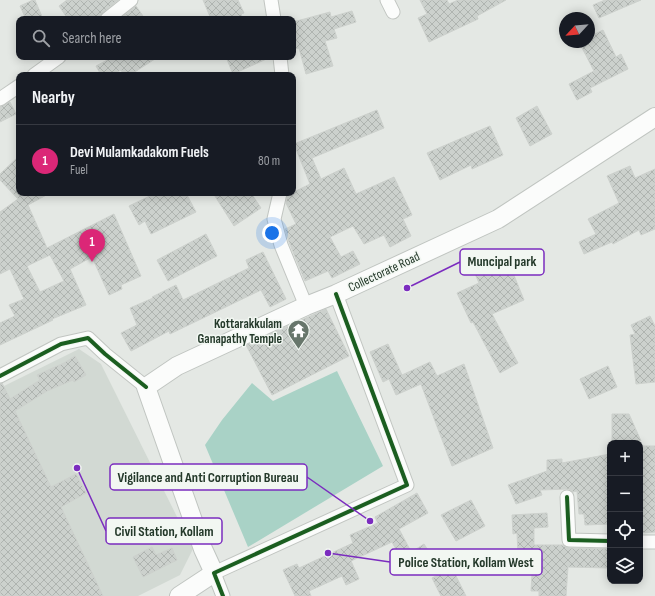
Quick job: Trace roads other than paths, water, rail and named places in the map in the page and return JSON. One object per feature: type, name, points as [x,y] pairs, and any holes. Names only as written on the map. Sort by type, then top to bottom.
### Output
[{"type":"main road","name":"Collectorate Road","points":[[146,387],[177,366],[498,219],[655,117]]},
{"type":"main road","points":[[146,387],[203,549],[214,573],[179,596]]},
{"type":"street","points":[[111,16],[131,0]]},
{"type":"street","points":[[271,0],[274,16]]},
{"type":"street","points":[[387,0],[393,12]]},
{"type":"street","points":[[38,72],[54,60]]},
{"type":"street","points":[[280,60],[282,72]]},
{"type":"street","points":[[0,100],[16,88]]},
{"type":"street","points":[[279,196],[274,219],[281,245],[306,306]]},
{"type":"street","points":[[223,596],[214,573],[407,485],[336,294]]},
{"type":"street","points":[[0,376],[61,344],[88,338],[105,354],[146,387]]},
{"type":"street","points":[[567,497],[569,540],[607,541]]},
{"type":"street","points":[[643,542],[655,542]]},
{"type":"place","name":"Devi Mulamkadakom Fuels","points":[[92,262]]},
{"type":"place","name":"Muncipal park","points":[[407,288]]},
{"type":"place","name":"Kottarakkulam Ganapathy Temple","points":[[298,350]]},
{"type":"place","name":"Civil Station, Kollam","points":[[77,468]]},
{"type":"place","name":"Vigilance and Anti Corruption Bureau","points":[[370,521]]},
{"type":"place","name":"Police Station, Kollam West","points":[[328,553]]}]
